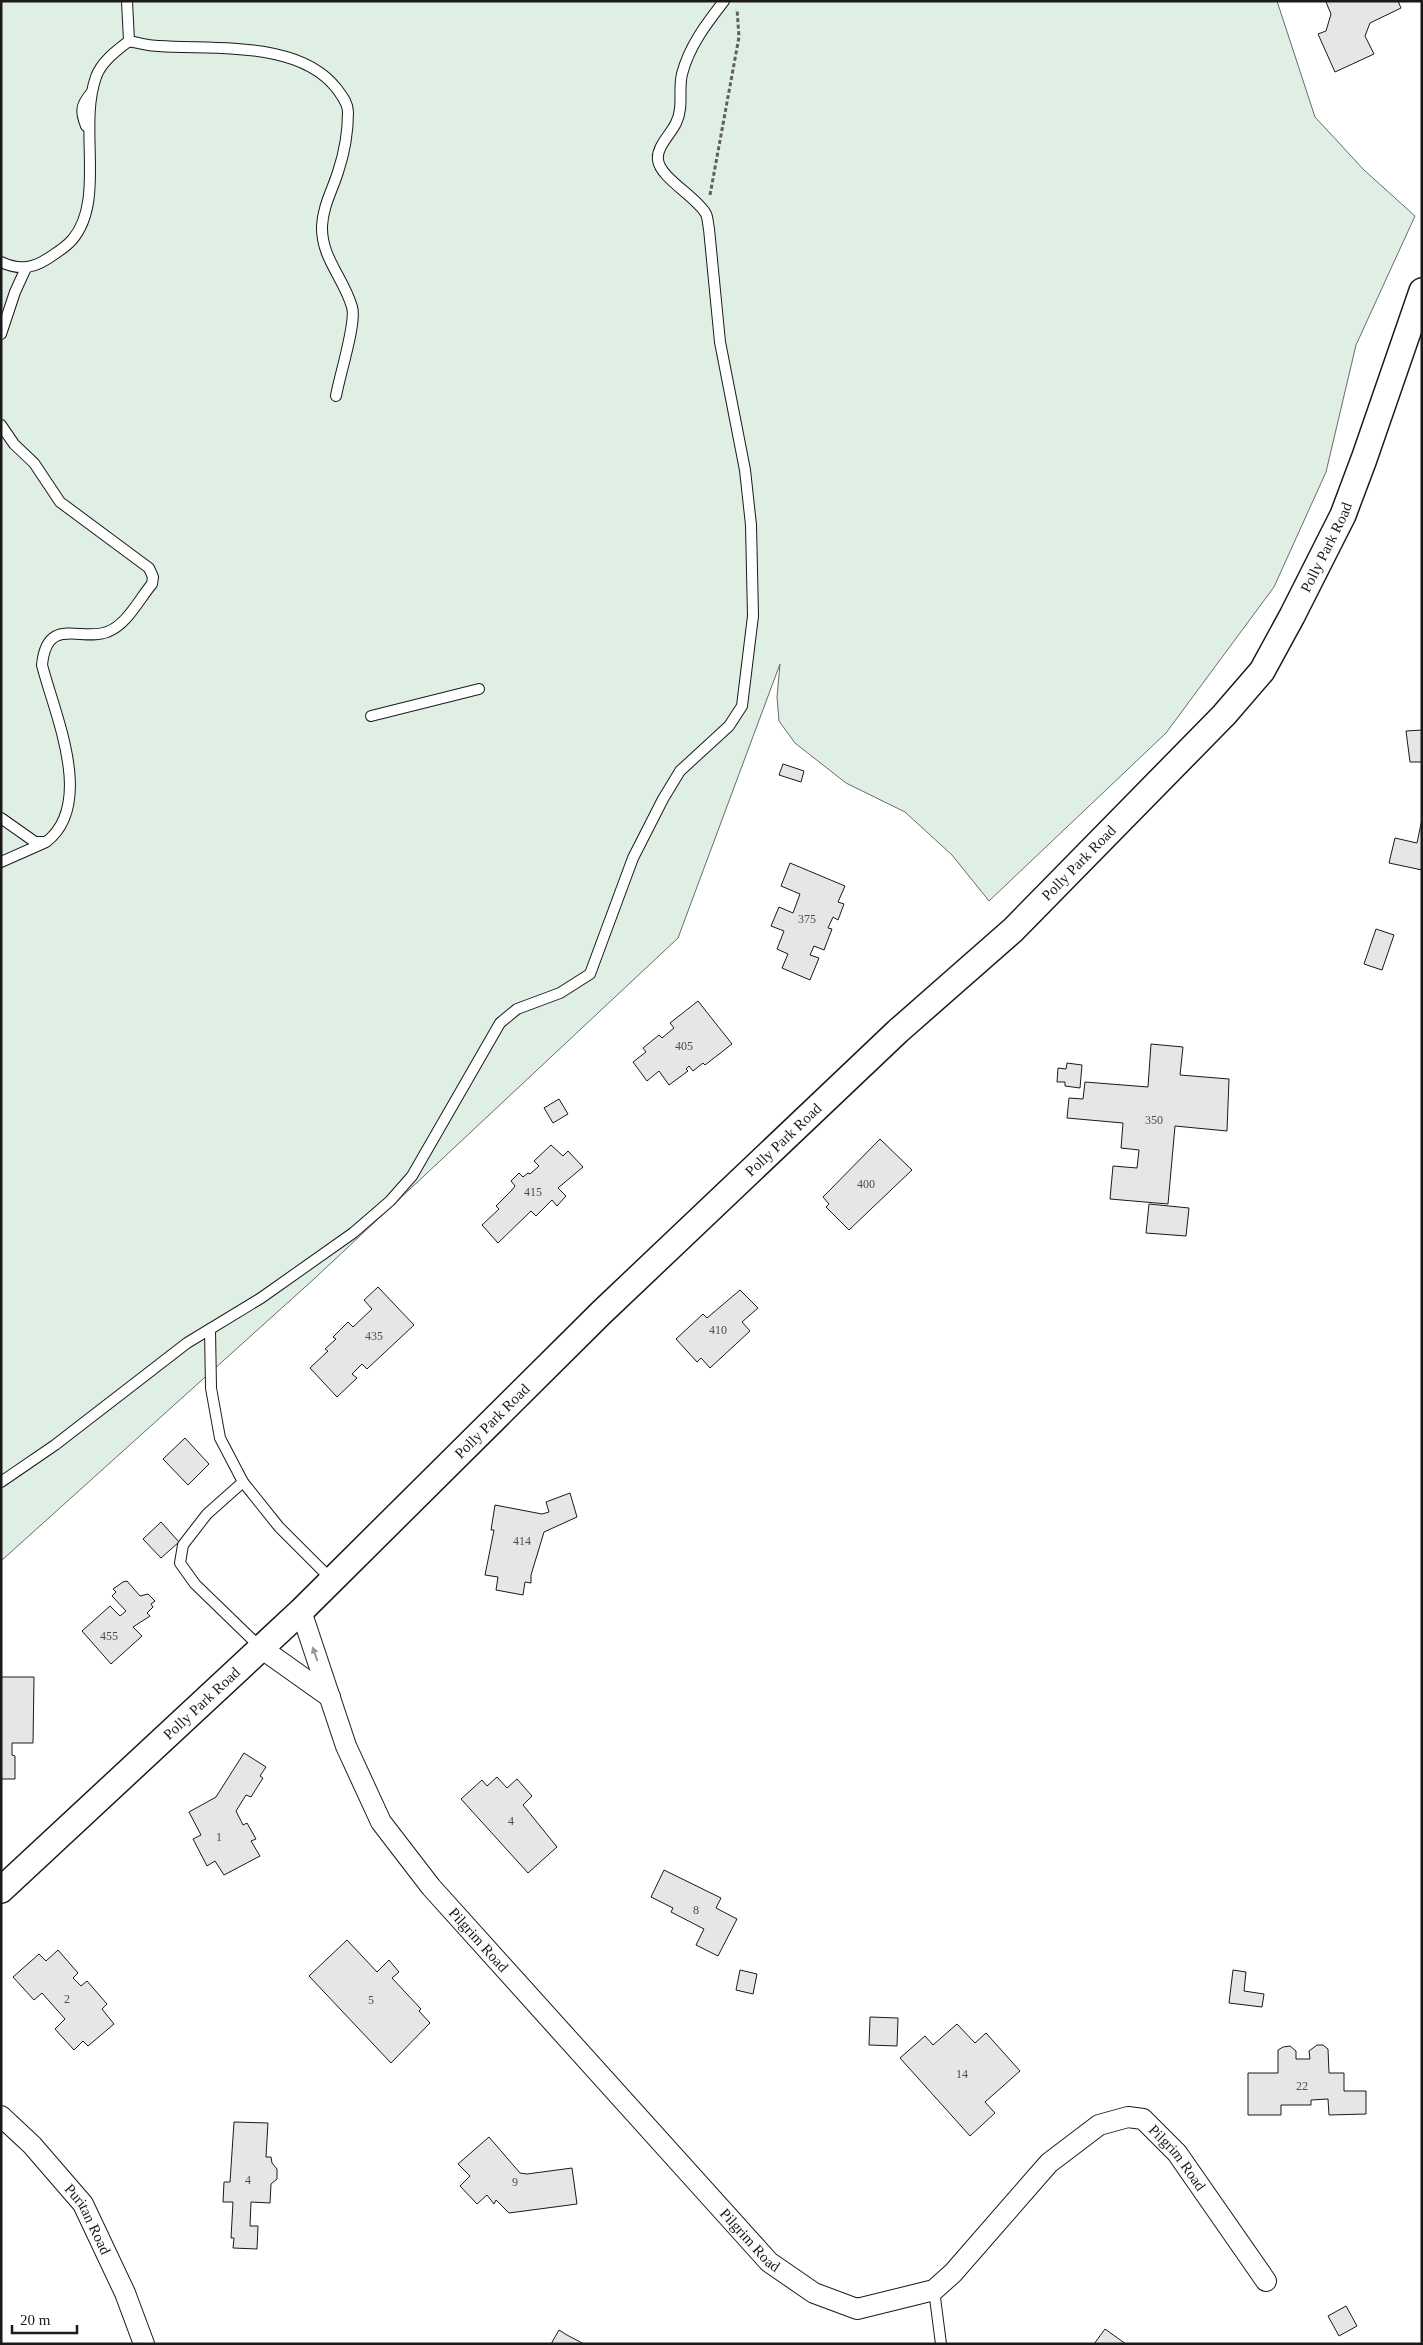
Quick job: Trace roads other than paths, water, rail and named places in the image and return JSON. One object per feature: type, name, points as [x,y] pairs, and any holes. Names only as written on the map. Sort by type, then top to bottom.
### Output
[{"type":"street","name":"Polly Park Road","points":[[1,1890],[301,1611],[601,1313],[892,1038],[1013,930],[1224,715],[1262,670],[1292,616],[1343,515],[1422,291]]},
{"type":"street","name":"Pilgrim Road","points":[[301,1611],[346,1746],[381,1822],[431,1887],[768,2262],[814,2293],[857,2308],[934,2290],[953,2273],[1050,2163],[1099,2125],[1128,2118],[1143,2119],[1177,2153],[1266,2281]]},
{"type":"street","points":[[261,1648],[330,1697]]},
{"type":"street","name":"Puritan Road","points":[[1,2116],[32,2145],[83,2204],[125,2292],[144,2344]]},
{"type":"lane","points":[[127,1],[129,41]]},
{"type":"lane","points":[[1,1482],[55,1445],[166,1359],[261,1298],[353,1233],[390,1201],[412,1176],[500,1023],[517,1009],[560,993],[590,974],[633,858],[659,805],[680,772],[729,726],[742,706],[753,616],[751,525],[745,470],[720,342],[706,215],[690,195],[663,171],[658,161],[660,151],[677,122],[682,100],[681,75],[691,49],[724,1]]},
{"type":"lane","points":[[1,262],[15,268],[26,268],[42,262],[61,250],[72,239],[86,215],[90,186],[88,133],[92,92],[96,75],[112,54],[129,41],[157,46],[223,49],[281,55],[306,64],[325,76],[344,98],[348,110],[338,173],[327,196],[322,222],[328,258],[352,307],[352,326],[336,396]]},
{"type":"lane","points":[[1,334],[15,292],[26,268]]},
{"type":"lane","points":[[1,425],[14,444],[34,463],[60,502],[149,568],[153,577],[152,584],[116,628],[97,634],[76,632],[59,636],[47,644],[43,650],[42,665],[65,744],[70,787],[65,818],[53,837],[46,842],[1,862]]},
{"type":"lane","points":[[371,716],[479,689]]},
{"type":"lane","points":[[1,818],[35,842],[46,842]]},
{"type":"lane","points":[[210,1329],[211,1388],[220,1438],[244,1482],[279,1527],[332,1580]]},
{"type":"lane","points":[[244,1482],[207,1514],[183,1545],[180,1563],[195,1584],[261,1648]]},
{"type":"lane","points":[[934,2290],[941,2344]]}]
